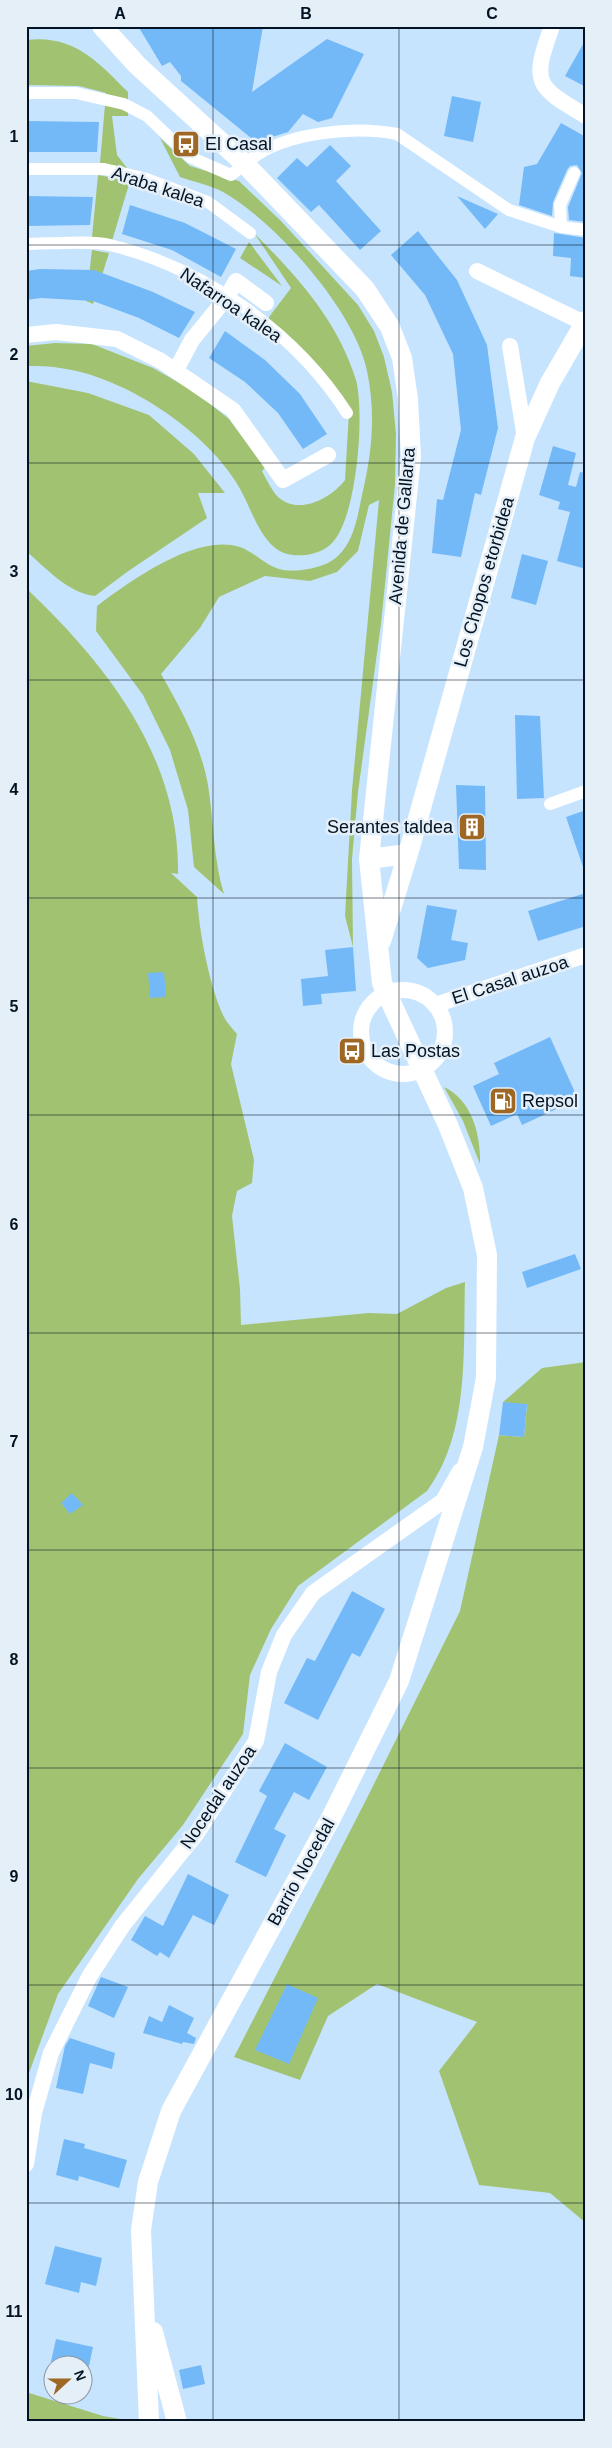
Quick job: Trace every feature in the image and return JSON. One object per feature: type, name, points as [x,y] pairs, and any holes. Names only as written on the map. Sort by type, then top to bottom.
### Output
[{"type":"street","name":"Avenida de Gallarta","points":[[102,26],[137,65],[245,164],[365,288],[390,327],[402,358],[408,399],[411,456],[369,859],[380,976],[386,993],[423,1070]]},
{"type":"street","points":[[552,26],[542,53],[539,75],[544,87],[586,116]]},
{"type":"street","points":[[26,93],[76,93],[124,104],[147,116],[190,157],[231,175],[236,171]]},
{"type":"street","points":[[251,159],[270,148],[296,139],[352,130],[397,134],[509,210],[561,227],[586,230]]},
{"type":"street","name":"Araba kalea","points":[[26,169],[104,169],[144,178],[208,202],[250,233]]},
{"type":"street","points":[[561,227],[560,205],[574,173]]},
{"type":"street","name":"Nafarroa kalea","points":[[26,244],[108,244],[178,268],[227,297],[262,322],[303,356],[329,386],[347,413]]},
{"type":"street","points":[[477,271],[585,322]]},
{"type":"street","points":[[176,370],[192,340],[227,297],[236,281],[266,302]]},
{"type":"street","name":"Los Chopos etorbidea","points":[[378,949],[408,854],[525,438],[550,384],[585,322]]},
{"type":"street","points":[[26,335],[56,332],[117,339],[176,370],[233,410],[283,480],[328,455]]},
{"type":"street","points":[[510,346],[525,438]]},
{"type":"street","points":[[550,804],[586,791]]},
{"type":"street","points":[[369,859],[408,854]]},
{"type":"street","name":"El Casal auzoa","points":[[435,1005],[586,955]]},
{"type":"street","points":[[399,990],[413,991],[425,996],[435,1005],[442,1016],[445,1028],[444,1041],[440,1053],[433,1063],[423,1070],[406,1075],[383,1070],[372,1062],[364,1051],[361,1024],[366,1011],[375,1000],[386,993],[399,990]]},
{"type":"street","name":"Barrio Nocedal","points":[[149,2422],[141,2230],[146,2192],[171,2111],[332,1816],[400,1681],[473,1447],[486,1378],[487,1255],[473,1188],[455,1140],[423,1070]]},
{"type":"street","name":"Nocedal auzoa","points":[[26,2164],[34,2113],[51,2053],[90,1977],[123,1925],[197,1833],[256,1741],[269,1672],[284,1635],[313,1593],[340,1576],[415,1519],[443,1501],[473,1447]]},
{"type":"street","name":"Barrio Nocedal","points":[[143,2295],[177,2422]]},
{"type":"green space","points":[[43,39],[58,41],[84,52],[128,92],[128,116],[112,116],[117,155],[127,168],[100,163],[106,93],[79,86],[26,85],[26,40]]},
{"type":"green space","points":[[160,138],[190,166],[239,181],[281,221],[358,305],[374,331],[384,357],[392,392],[396,434],[395,485],[381,624],[358,792],[352,859],[353,947],[345,916],[352,790],[379,500],[369,505],[358,551],[337,572],[310,581],[265,576],[219,597],[200,628],[161,674],[176,700],[201,756],[208,785],[214,840],[224,894],[194,867],[188,810],[170,750],[143,695],[96,631],[97,606],[127,584],[164,562],[204,547],[223,544],[240,547],[269,565],[291,571],[304,570],[328,563],[343,550],[352,533],[358,514],[370,449],[372,418],[367,371],[360,347],[330,296],[289,246],[244,206],[223,192],[180,177]]},
{"type":"green space","points":[[98,175],[130,181],[112,241],[92,237]]},
{"type":"green space","points":[[254,233],[286,266],[327,319],[339,338],[356,380],[360,417],[357,466],[353,491],[340,531],[331,544],[315,553],[296,555],[284,553],[275,548],[262,532],[236,482],[222,462],[182,425],[159,408],[135,394],[84,373],[56,367],[26,366],[26,346],[55,343],[92,344],[153,368],[195,392],[229,419],[265,468],[262,471],[276,495],[293,505],[313,503],[322,499],[339,487],[345,480],[349,412],[269,325],[269,317],[291,288]]},
{"type":"green space","points":[[249,242],[282,286],[240,258]]},
{"type":"green space","points":[[92,250],[109,253],[93,304],[86,301]]},
{"type":"green space","points":[[26,381],[88,393],[149,415],[194,454],[225,493],[198,493],[207,518],[95,596],[85,594],[67,585],[26,551]]},
{"type":"green space","points":[[26,588],[84,649],[110,681],[133,716],[152,752],[166,791],[175,831],[178,874],[171,873],[197,897],[202,941],[213,989],[224,1018],[237,1034],[231,1064],[254,1160],[252,1183],[237,1191],[232,1216],[240,1289],[241,1325],[369,1313],[397,1314],[446,1288],[465,1282],[461,1390],[451,1443],[441,1468],[427,1491],[298,1586],[271,1629],[250,1675],[243,1734],[183,1825],[138,1879],[58,1994],[29,2073],[26,2072]]},
{"type":"green space","points":[[444,1087],[462,1100],[468,1109],[479,1142],[480,1164],[463,1121]]},
{"type":"green space","points":[[586,1362],[586,2223],[550,2193],[479,2185],[439,2071],[477,2022],[377,1984],[328,2016],[300,2080],[234,2057],[367,1798],[460,1611],[499,1435],[524,1437],[527,1405],[503,1402],[542,1368]]},
{"type":"green space","points":[[26,2392],[42,2397],[42,2406],[71,2406],[103,2416],[138,2422],[26,2422]]},
{"type":"building","points":[[138,26],[263,26],[252,92],[327,39],[364,54],[332,118],[318,122],[303,114],[288,132],[256,142],[181,81],[181,76],[170,62],[162,66]]},
{"type":"building","points":[[586,39],[586,87],[565,76]]},
{"type":"building","points":[[452,96],[481,102],[473,142],[444,136]]},
{"type":"building","points":[[26,121],[99,122],[97,152],[26,152]]},
{"type":"building","points":[[561,123],[586,137],[586,222],[569,220],[568,207],[582,173],[577,165],[570,166],[567,170],[553,202],[552,216],[519,205],[524,167],[537,164]]},
{"type":"building","points":[[330,145],[351,166],[336,181],[381,231],[360,250],[319,205],[311,212],[277,178],[297,158],[307,167]]},
{"type":"building","points":[[26,196],[93,197],[90,225],[26,226]]},
{"type":"building","points":[[457,196],[498,214],[485,229]]},
{"type":"building","points":[[130,205],[185,223],[236,249],[221,277],[172,250],[122,234]]},
{"type":"building","points":[[418,231],[457,280],[487,345],[498,428],[481,495],[475,493],[461,557],[432,553],[437,499],[443,500],[461,430],[453,354],[425,295],[391,255]]},
{"type":"building","points":[[554,233],[586,238],[586,278],[570,276],[571,258],[553,256]]},
{"type":"building","points":[[40,269],[94,270],[153,292],[195,312],[179,338],[139,318],[93,301],[41,298],[26,300],[26,271]]},
{"type":"building","points":[[225,331],[265,360],[300,394],[327,434],[303,449],[278,413],[245,382],[209,358]]},
{"type":"building","points":[[553,446],[576,453],[568,485],[576,487],[580,472],[586,473],[586,569],[557,561],[570,512],[558,509],[560,502],[539,495]]},
{"type":"building","points":[[522,554],[548,561],[536,605],[511,598]]},
{"type":"building","points":[[515,715],[540,716],[544,798],[517,799]]},
{"type":"building","name":"Serantes taldea","points":[[456,785],[485,786],[486,870],[459,869]]},
{"type":"building","points":[[586,810],[586,867],[583,867],[566,817]]},
{"type":"building","points":[[586,893],[586,926],[538,941],[528,911]]},
{"type":"building","points":[[427,905],[457,910],[451,940],[468,943],[465,960],[428,968],[417,958]]},
{"type":"building","points":[[353,947],[356,991],[321,994],[322,1004],[303,1006],[301,979],[328,976],[325,950]]},
{"type":"building","points":[[164,972],[166,997],[150,998],[148,973]]},
{"type":"building","points":[[550,1037],[578,1099],[522,1125],[517,1114],[491,1126],[473,1086],[499,1074],[494,1063]]},
{"type":"building","points":[[575,1254],[581,1269],[527,1288],[522,1272]]},
{"type":"building","points":[[503,1402],[527,1404],[524,1437],[499,1435]]},
{"type":"building","points":[[72,1493],[83,1505],[70,1514],[61,1503]]},
{"type":"building","points":[[352,1591],[385,1609],[360,1657],[352,1653],[318,1720],[284,1703],[307,1658],[315,1661]]},
{"type":"building","points":[[285,1743],[327,1767],[309,1800],[294,1792],[274,1829],[286,1835],[266,1877],[235,1862],[267,1796],[259,1791]]},
{"type":"building","points":[[188,1874],[229,1895],[214,1925],[193,1915],[169,1958],[160,1952],[157,1956],[131,1940],[145,1916],[163,1926]]},
{"type":"building","points":[[101,1977],[128,1987],[114,2018],[88,2006]]},
{"type":"building","points":[[287,1984],[318,1998],[289,2064],[255,2050]]},
{"type":"building","points":[[169,2005],[194,2018],[187,2033],[196,2038],[194,2044],[183,2042],[182,2044],[143,2033],[149,2016],[162,2022]]},
{"type":"building","points":[[70,2038],[115,2053],[112,2069],[90,2063],[83,2094],[56,2088],[65,2046]]},
{"type":"building","points":[[64,2139],[85,2144],[84,2148],[127,2160],[119,2188],[79,2176],[78,2181],[56,2175]]},
{"type":"building","points":[[55,2246],[102,2258],[96,2286],[81,2282],[79,2293],[45,2284]]},
{"type":"building","points":[[56,2339],[93,2347],[91,2356],[52,2356]]},
{"type":"building","points":[[201,2365],[205,2384],[183,2389],[179,2370]]},
{"type":"place","name":"El Casal","points":[[186,144]]},
{"type":"place","name":"Serantes taldea","points":[[472,827]]},
{"type":"place","name":"Las Postas","points":[[352,1051]]},
{"type":"place","name":"Repsol","points":[[503,1101]]}]
